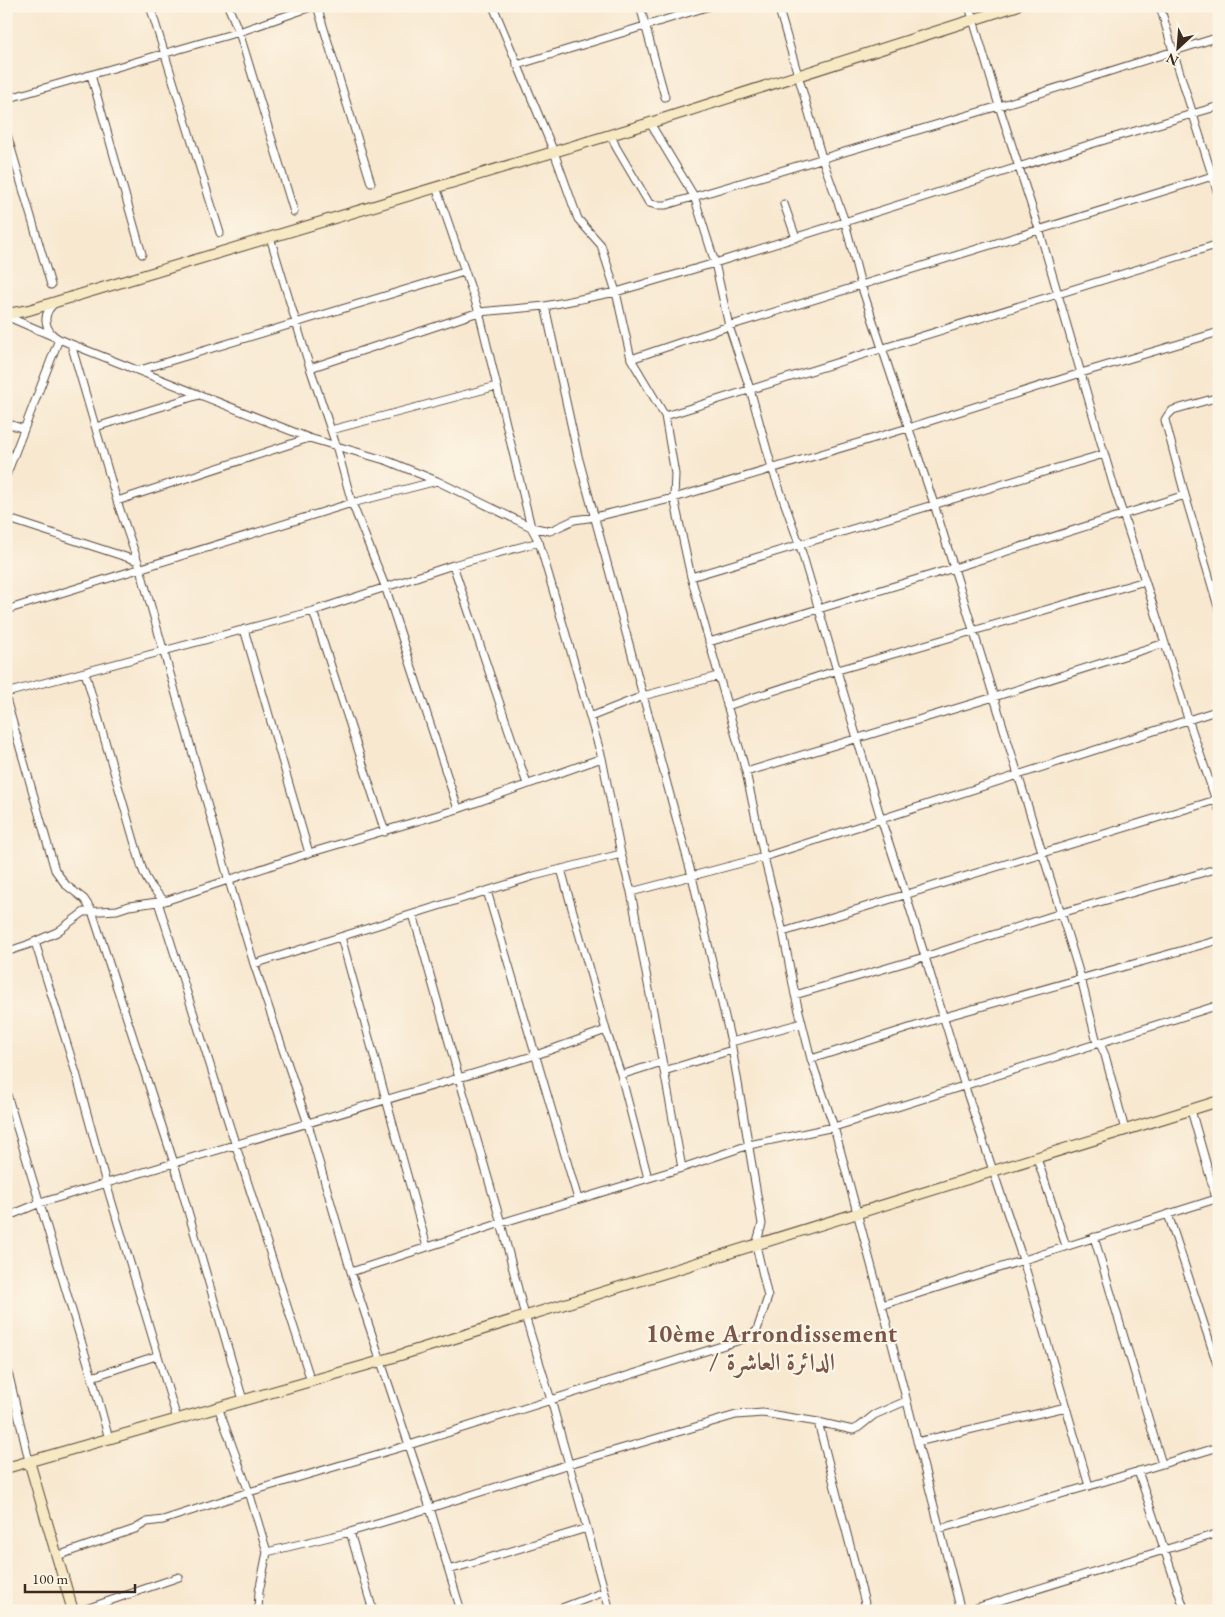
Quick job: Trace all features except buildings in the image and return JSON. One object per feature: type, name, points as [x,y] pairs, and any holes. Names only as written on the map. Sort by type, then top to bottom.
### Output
[{"type":"street","points":[[150,6],[220,233]]},
{"type":"street","points":[[228,6],[239,32],[294,212]]},
{"type":"street","points":[[6,99],[239,32],[316,6],[370,183]]},
{"type":"street","points":[[493,6],[554,152],[578,219],[601,245],[616,292],[631,359],[665,416],[675,474],[674,498],[691,577],[746,772],[811,1059],[834,1127],[858,1213],[961,1611]]},
{"type":"street","points":[[640,6],[665,97]]},
{"type":"street","points":[[517,65],[710,6]]},
{"type":"street","points":[[778,6],[822,158],[845,222],[861,285],[934,504],[1043,854],[1081,978],[1097,1043],[1102,1046],[1105,1055],[1125,1130]]},
{"type":"street","points":[[969,6],[1059,294],[1098,435],[1123,516],[1188,719],[1219,808]]},
{"type":"street","points":[[6,314],[29,310],[611,135],[1016,6]]},
{"type":"street","points":[[1160,6],[1192,114],[1215,175],[1219,197]]},
{"type":"street","points":[[611,135],[649,203],[666,205],[999,106],[1219,37]]},
{"type":"street","points":[[91,75],[142,254]]},
{"type":"street","points":[[310,368],[479,312],[545,306],[616,292],[1219,106]]},
{"type":"street","points":[[650,123],[694,196],[715,263],[729,326],[750,389],[772,468],[800,546],[924,957],[1023,1260],[1089,1486]]},
{"type":"street","points":[[6,131],[51,284]]},
{"type":"street","points":[[631,359],[729,326],[1215,175]]},
{"type":"street","points":[[436,187],[479,312],[531,528],[539,542],[602,758],[621,854],[631,892],[682,1168]]},
{"type":"street","points":[[784,204],[796,238]]},
{"type":"street","points":[[270,237],[336,445],[352,503],[385,586],[458,809]]},
{"type":"street","points":[[665,416],[1219,244]]},
{"type":"street","points":[[140,370],[464,272]]},
{"type":"street","points":[[59,339],[49,332],[45,319],[51,306],[62,300]]},
{"type":"street","points":[[57,1556],[135,1529],[147,1522],[163,1520],[248,1492],[409,1445],[750,1337],[754,1334],[768,1297],[756,1245],[762,1224],[731,1046],[692,876],[578,456],[545,306]]},
{"type":"street","points":[[6,314],[71,344],[309,438],[388,461],[437,481],[531,528],[550,531],[574,520],[595,517],[674,498],[1219,332]]},
{"type":"street","points":[[6,476],[59,339]]},
{"type":"street","points":[[71,344],[117,501],[139,564],[254,964],[308,1124],[351,1272],[430,1508],[461,1611]]},
{"type":"street","points":[[331,430],[497,386]]},
{"type":"street","points":[[96,427],[199,394]]},
{"type":"street","points":[[1219,397],[1174,410],[1165,420],[1184,495],[1219,610]]},
{"type":"street","points":[[6,423],[24,429]]},
{"type":"street","points":[[117,501],[309,438]]},
{"type":"street","points":[[691,577],[1104,454]]},
{"type":"street","points":[[6,610],[139,564],[352,503],[437,481]]},
{"type":"street","points":[[709,642],[1123,516],[1184,495]]},
{"type":"street","points":[[6,518],[139,564]]},
{"type":"street","points":[[6,693],[313,611],[453,565],[539,542]]},
{"type":"street","points":[[453,565],[527,784]]},
{"type":"street","points":[[727,706],[838,670],[1145,581]]},
{"type":"street","points":[[313,611],[385,832]]},
{"type":"street","points":[[244,629],[309,853]]},
{"type":"street","points":[[746,772],[1165,643]]},
{"type":"street","points":[[85,672],[142,868],[148,884],[162,902],[236,1145],[311,1381]]},
{"type":"street","points":[[590,717],[643,696],[718,676]]},
{"type":"street","points":[[6,699],[55,870],[66,885],[84,899],[92,910],[174,1163],[243,1400]]},
{"type":"street","points":[[631,892],[764,857],[1219,710]]},
{"type":"street","points":[[6,952],[61,930],[81,913],[92,910],[117,910],[129,906],[162,902],[309,853],[458,809],[602,758]]},
{"type":"street","points":[[783,932],[1217,800]]},
{"type":"street","points":[[254,964],[534,876],[621,854]]},
{"type":"street","points":[[796,995],[924,957],[1061,913],[1219,868]]},
{"type":"street","points":[[561,869],[606,1030],[621,1075],[648,1178]]},
{"type":"street","points":[[487,892],[578,1199]]},
{"type":"street","points":[[414,914],[610,1611]]},
{"type":"street","points":[[340,937],[427,1247]]},
{"type":"street","points":[[811,1059],[944,1017],[1219,940]]},
{"type":"street","points":[[35,942],[76,1073],[156,1356],[177,1420]]},
{"type":"street","points":[[351,1272],[501,1222],[682,1168],[749,1145],[834,1127],[1219,1005]]},
{"type":"street","points":[[664,1071],[731,1046],[802,1023]]},
{"type":"street","points":[[6,1217],[40,1203],[536,1055],[606,1030]]},
{"type":"street","points":[[621,1075],[662,1062]]},
{"type":"street","points":[[6,1091],[109,1439]]},
{"type":"street","points":[[6,1468],[381,1361],[1219,1101]]},
{"type":"street","points":[[882,1304],[1217,1198],[1192,1110]]},
{"type":"street","points":[[1037,1158],[1066,1246]]},
{"type":"street","points":[[1168,1214],[1219,1370]]},
{"type":"street","points":[[1094,1237],[1162,1464]]},
{"type":"street","points":[[92,1377],[156,1356]]},
{"type":"street","points":[[6,1368],[29,1461],[73,1611]]},
{"type":"street","points":[[267,1552],[350,1532],[569,1464],[736,1415],[763,1413],[854,1430],[874,1415],[906,1401]]},
{"type":"street","points":[[218,1407],[267,1552],[259,1592],[258,1611]]},
{"type":"street","points":[[917,1442],[1066,1407]]},
{"type":"street","points":[[818,1422],[867,1611]]},
{"type":"street","points":[[940,1529],[1219,1447]]},
{"type":"street","points":[[1138,1471],[1185,1611]]},
{"type":"street","points":[[449,1570],[587,1528]]},
{"type":"street","points":[[350,1532],[373,1611]]},
{"type":"street","points":[[966,1611],[1219,1533]]},
{"type":"street","points":[[80,1611],[179,1577]]},
{"type":"street","points":[[554,1611],[604,1592]]},
{"type":"district","name":"10ème Arrondissement / الدائرة العاشرة","points":[[772,1348]]}]
